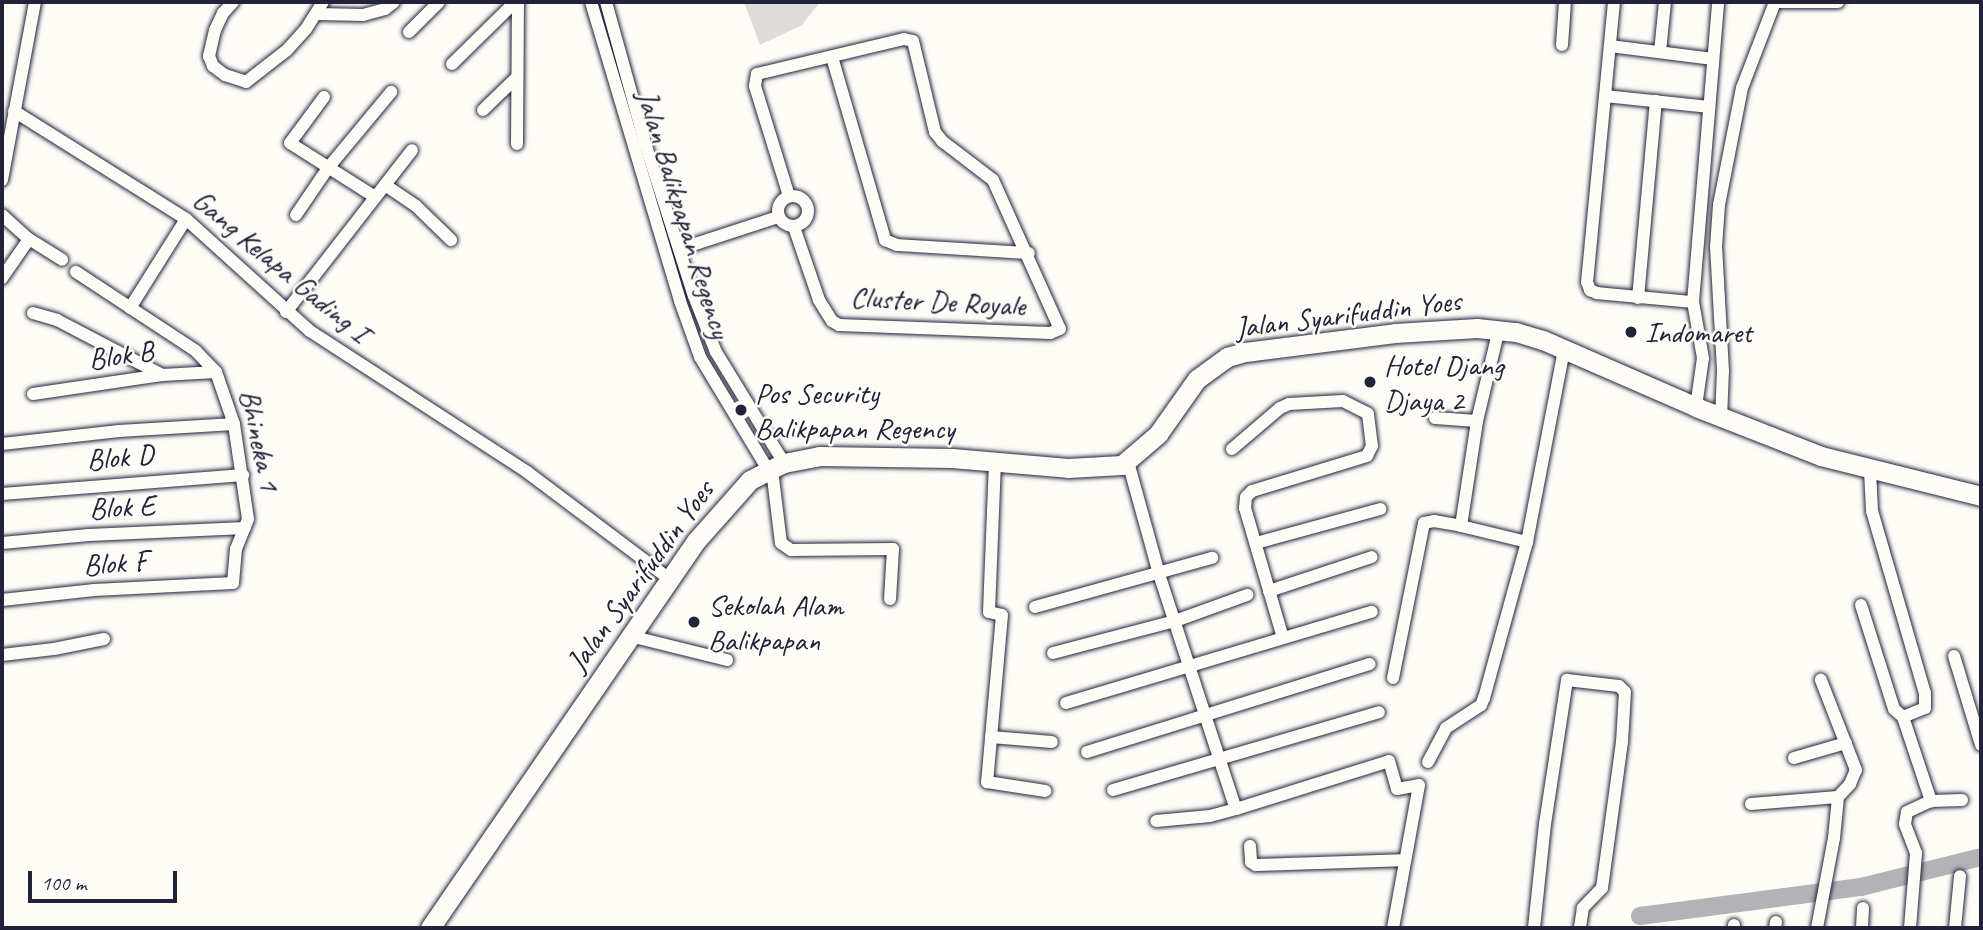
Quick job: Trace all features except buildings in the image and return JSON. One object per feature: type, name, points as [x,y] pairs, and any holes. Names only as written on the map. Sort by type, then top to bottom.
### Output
[{"type":"highway","name":"Jalan Syarifuddin Yoes","points":[[430,928],[696,541],[733,495],[776,467],[819,456],[1102,468],[1128,462],[1158,434],[1197,379],[1227,357],[1252,351],[1395,333],[1476,328],[1499,329],[1543,340],[1721,418],[1802,449],[1870,470],[1981,496]]},
{"type":"street","points":[[2,180],[35,2]]},
{"type":"street","points":[[233,2],[223,13],[215,30],[209,56],[213,66],[238,82],[252,79],[287,50],[320,8],[363,15],[385,9],[394,2]]},
{"type":"street","points":[[409,32],[439,2]]},
{"type":"street","points":[[452,64],[517,2]]},
{"type":"street","points":[[517,2],[517,144]]},
{"type":"street","name":"Jalan Balikpapan Regency","points":[[591,2],[716,352],[776,467]]},
{"type":"street","name":"Jalan Balikpapan Regency","points":[[606,2],[659,229],[678,296],[700,357],[776,467]]},
{"type":"street","points":[[1562,46],[1565,2]]},
{"type":"street","points":[[1614,2],[1587,282],[1590,290],[1597,293],[1693,302]]},
{"type":"street","points":[[1660,52],[1665,2]]},
{"type":"street","points":[[1696,407],[1703,358],[1693,302],[1718,2]]},
{"type":"street","points":[[1721,418],[1723,371],[1716,247],[1719,205],[1742,88],[1778,2],[1838,2]]},
{"type":"street","name":"Cluster De Royale","points":[[789,196],[755,80],[763,71],[904,39],[913,41],[934,132],[993,180],[1061,325],[1056,332],[839,325],[832,321],[819,300],[794,227]]},
{"type":"street","points":[[1610,46],[1713,59]]},
{"type":"street","name":"Cluster De Royale","points":[[832,57],[885,240],[897,245],[1029,253]]},
{"type":"street","points":[[483,110],[516,78]]},
{"type":"street","points":[[296,215],[328,168],[391,92]]},
{"type":"street","points":[[1605,96],[1709,107]]},
{"type":"street","points":[[324,97],[290,143],[375,197]]},
{"type":"street","points":[[1638,298],[1656,101]]},
{"type":"street","name":"Gang Kelapa Gading I","points":[[14,111],[186,219],[286,312],[395,389],[527,472],[671,580]]},
{"type":"street","points":[[286,312],[412,150]]},
{"type":"street","points":[[385,185],[416,206],[451,240]]},
{"type":"street","points":[[789,196],[805,201],[808,217],[794,227],[784,225],[778,217],[779,204],[789,196]]},
{"type":"street","points":[[2,215],[29,239],[62,260]]},
{"type":"street","points":[[680,248],[778,217]]},
{"type":"street","points":[[130,308],[186,219]]},
{"type":"street","points":[[659,229],[672,227]]},
{"type":"street","points":[[2,278],[29,239]]},
{"type":"street","name":"Bhineka 1","points":[[76,272],[197,351],[216,372],[234,424],[248,500],[245,528],[236,549],[233,583]]},
{"type":"street","points":[[678,296],[692,291]]},
{"type":"street","points":[[33,313],[57,320],[162,375]]},
{"type":"street","points":[[1461,526],[1477,421],[1499,329]]},
{"type":"street","points":[[1428,762],[1446,728],[1478,707],[1484,698],[1527,541],[1564,349]]},
{"type":"street","name":"Blok B","points":[[33,394],[162,375],[216,372]]},
{"type":"street","points":[[1232,449],[1280,408],[1289,404],[1343,401],[1356,404],[1368,414],[1372,446],[1367,456],[1252,491],[1246,497],[1245,508],[1283,638]]},
{"type":"street","points":[[1435,418],[1477,421]]},
{"type":"street","points":[[2,444],[119,431],[234,424]]},
{"type":"street","points":[[995,462],[989,612],[1002,615],[987,782],[1045,790]]},
{"type":"street","points":[[1128,462],[1159,574],[1236,809]]},
{"type":"street","points":[[776,467],[783,548],[892,549],[890,599]]},
{"type":"street","points":[[1870,470],[1872,511],[1925,692],[1925,708],[1903,716]]},
{"type":"street","name":"Blok D","points":[[2,494],[243,475]]},
{"type":"street","points":[[1256,543],[1380,509]]},
{"type":"street","points":[[1393,678],[1420,530],[1428,522],[1461,526],[1527,541]]},
{"type":"street","name":"Blok E","points":[[2,543],[89,535],[245,528]]},
{"type":"street","points":[[1269,591],[1372,557]]},
{"type":"street","points":[[1035,607],[1212,558]]},
{"type":"street","name":"Blok F","points":[[2,600],[94,590],[233,583]]},
{"type":"street","points":[[1054,653],[1175,621],[1247,595]]},
{"type":"street","points":[[1861,606],[1894,709],[1903,716],[1931,801]]},
{"type":"street","points":[[1066,703],[1372,612]]},
{"type":"street","points":[[630,636],[726,660]]},
{"type":"street","points":[[2,654],[54,649],[104,639]]},
{"type":"street","points":[[1954,656],[1981,745]]},
{"type":"street","points":[[1087,752],[1370,664]]},
{"type":"street","points":[[1534,928],[1545,824],[1567,680],[1619,685],[1625,692],[1622,742],[1601,888],[1597,897],[1583,908],[1579,916],[1580,928]]},
{"type":"street","points":[[1817,928],[1834,838],[1838,797],[1850,783],[1856,770],[1821,680]]},
{"type":"street","points":[[1114,790],[1379,712]]},
{"type":"street","points":[[991,737],[1052,742]]},
{"type":"street","points":[[1794,758],[1846,743]]},
{"type":"street","points":[[1156,821],[1210,816],[1388,761],[1397,789],[1419,785],[1403,860],[1393,928]]},
{"type":"street","points":[[1751,804],[1838,797]]},
{"type":"street","points":[[1910,928],[1916,853],[1905,818],[1907,812],[1931,801],[1962,800]]},
{"type":"street","points":[[1250,846],[1251,862],[1256,864],[1403,860]]},
{"type":"street","points":[[1955,928],[1960,876]]},
{"type":"street","points":[[1862,928],[1863,908]]},
{"type":"shaded area","points":[[744,2],[820,2],[802,25],[760,45]]},
{"type":"waterway","points":[[1640,916],[1861,887],[1981,857]]},
{"type":"place","name":"Indomaret","points":[[1631,332]]},
{"type":"place","name":"Hotel Djang Djaya 2","points":[[1370,382]]},
{"type":"place","name":"Pos Security Balikpapan Regency","points":[[741,410]]},
{"type":"place","name":"Sekolah Alam Balikpapan","points":[[694,622]]}]
